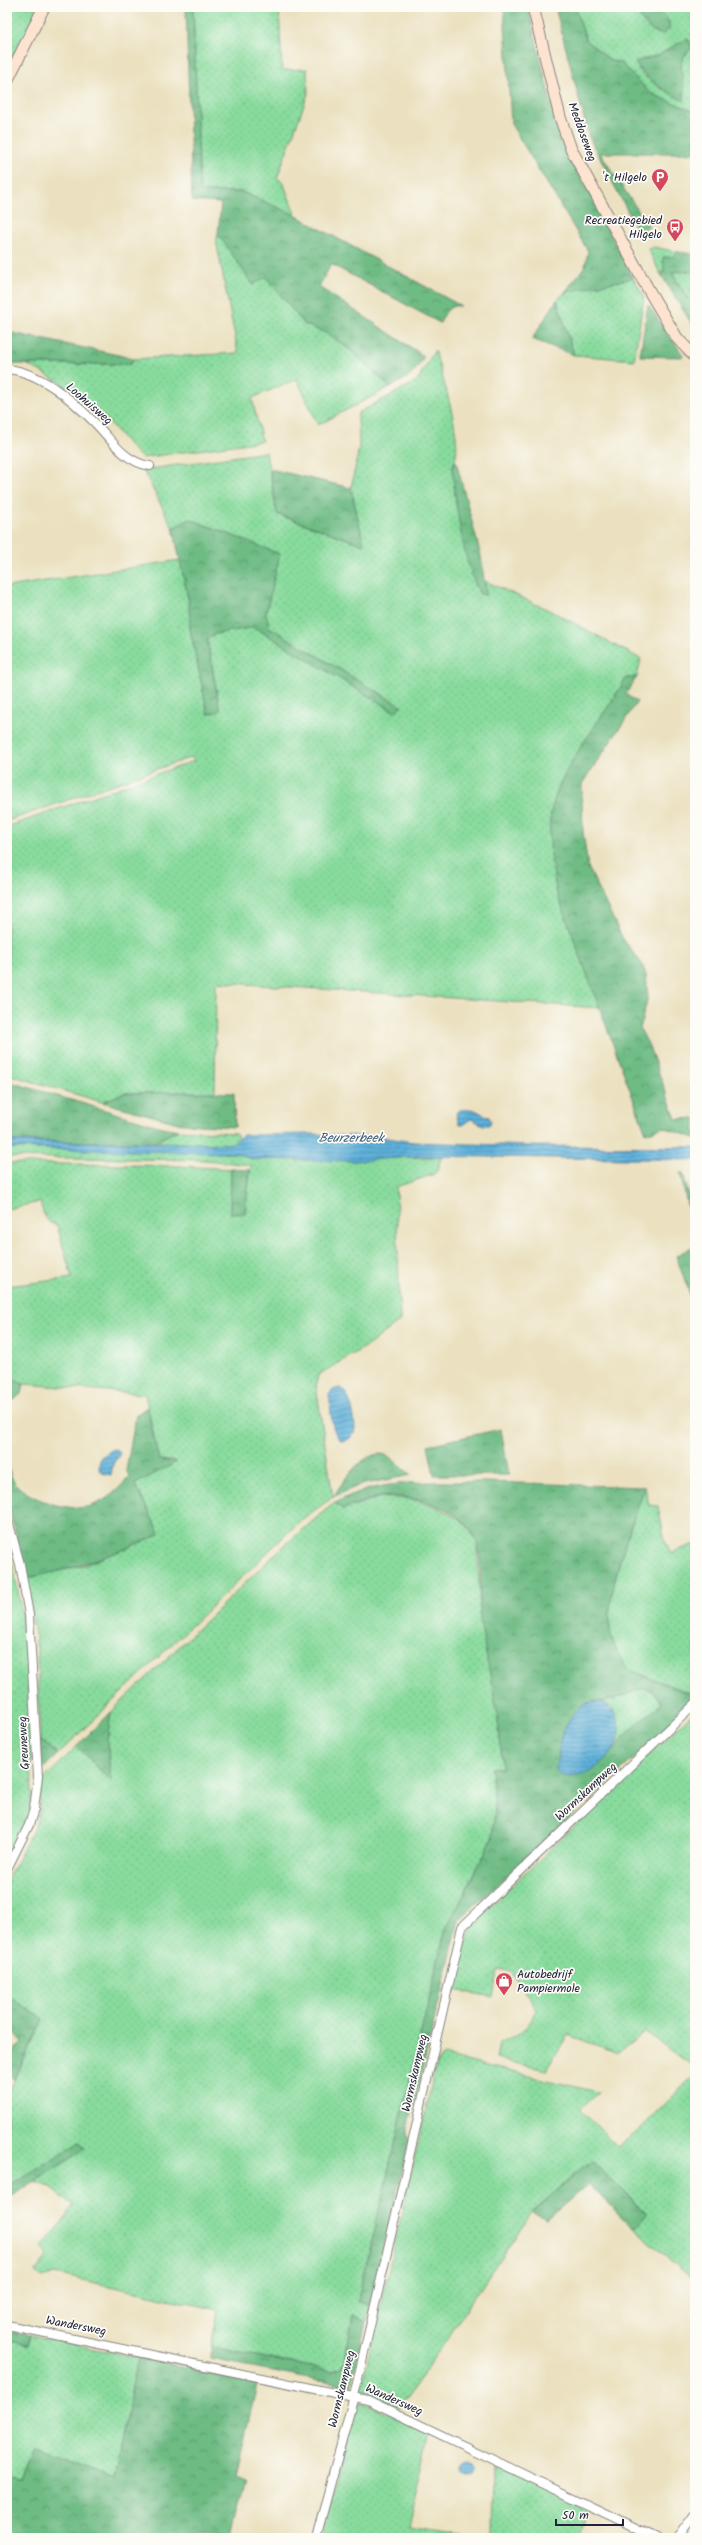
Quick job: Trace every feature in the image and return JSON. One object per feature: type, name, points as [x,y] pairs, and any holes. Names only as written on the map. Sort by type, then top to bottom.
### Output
[{"type":"street","points":[[7,81],[44,7]]},
{"type":"street","name":"Meddoseweg","points":[[533,7],[560,117],[571,150],[656,303],[677,338],[695,357]]},
{"type":"street","name":"Loohuisweg","points":[[7,369],[22,370],[37,377],[93,422],[127,458],[138,464],[150,466]]},
{"type":"street","name":"Greuneweg","points":[[7,1517],[20,1564],[29,1615],[38,1777],[34,1809],[29,1825],[7,1869]]},
{"type":"street","name":"Wormskampweg","points":[[316,2538],[354,2396],[462,1927],[695,1704]]},
{"type":"street","name":"Wandersweg","points":[[7,2325],[368,2400],[657,2538]]},
{"type":"street","points":[[677,2538],[695,2514]]},
{"type":"green space","points":[[7,7],[41,7],[7,74]]},
{"type":"green space","points":[[186,7],[193,7],[200,192],[242,192],[293,214],[461,306],[453,306],[450,308],[445,313],[440,323],[331,264],[319,287],[424,356],[414,372],[402,381],[390,387],[353,352],[328,334],[304,324],[266,277],[253,285],[218,234],[221,203],[192,201]]},
{"type":"green space","points":[[193,7],[279,7],[282,70],[307,69],[308,94],[277,178],[283,182],[296,216],[242,192],[200,192]]},
{"type":"green space","points":[[504,7],[528,7],[554,115],[564,144],[633,278],[565,292],[585,266],[588,251],[511,124]]},
{"type":"green space","points":[[555,7],[575,7],[586,40],[610,60],[621,63],[650,93],[695,112],[695,153],[600,153],[649,227],[639,233],[589,137]]},
{"type":"green space","points":[[575,7],[635,7],[643,22],[660,34],[656,10],[653,7],[695,7],[695,112],[650,93],[621,63],[610,60],[586,40]],"holes":[[[682,41],[686,52],[680,63],[684,79],[663,90],[643,75],[635,62],[659,55]]]},
{"type":"green space","points":[[635,7],[655,8],[665,15],[669,22],[669,29],[663,34],[653,31],[642,21]]},
{"type":"green space","points":[[686,39],[689,40],[692,48],[686,54],[681,66],[684,101],[651,80],[635,62],[659,55]]},
{"type":"green space","points":[[218,234],[254,284],[266,276],[304,324],[328,334],[353,352],[390,387],[318,425],[297,379],[252,398],[262,441],[142,458],[131,448],[102,415],[84,400],[57,381],[26,364],[131,364],[133,359],[238,353],[216,240]]},
{"type":"green space","points":[[654,247],[678,252],[664,272],[660,273],[648,249]]},
{"type":"green space","points":[[678,252],[695,254],[695,271],[671,272],[695,310],[695,329],[660,273],[664,272],[663,257],[672,257]]},
{"type":"green space","points":[[671,271],[695,271],[695,310]]},
{"type":"green space","points":[[633,278],[644,296],[634,360],[574,355],[557,300],[565,292]]},
{"type":"green space","points":[[557,300],[574,355],[532,339]]},
{"type":"green space","points":[[648,305],[683,355],[682,357],[640,356]]},
{"type":"green space","points":[[7,332],[133,359],[131,364],[7,364]]},
{"type":"green space","points":[[435,350],[455,426],[457,442],[456,455],[453,465],[456,505],[476,585],[480,594],[486,595],[485,581],[553,612],[641,659],[637,677],[626,678],[561,782],[550,820],[551,851],[569,925],[600,1008],[216,982],[215,1092],[124,1093],[102,1102],[7,1074],[7,827],[194,761],[192,757],[7,821],[7,587],[180,560],[189,602],[190,629],[208,714],[220,710],[207,639],[215,634],[254,627],[395,712],[401,706],[269,627],[266,613],[279,554],[190,519],[173,528],[143,470],[266,452],[277,514],[364,545],[351,488],[359,448],[358,413],[417,381]]},
{"type":"green space","points":[[456,461],[481,556],[486,595],[480,594],[469,567],[465,552],[453,476],[453,465]]},
{"type":"green space","points":[[270,469],[351,488],[364,545],[277,514]]},
{"type":"green space","points":[[190,519],[280,554],[266,613],[269,627],[401,706],[395,712],[254,627],[215,634],[207,639],[220,711],[208,714],[190,629],[189,602],[173,528]]},
{"type":"green space","points":[[637,677],[626,694],[637,702],[582,784],[583,832],[588,867],[623,939],[642,964],[646,975],[648,996],[640,1029],[648,1044],[676,1119],[695,1118],[695,1138],[663,1127],[646,1133],[556,891],[552,864],[550,847],[550,820],[554,801],[561,783],[581,747],[626,678]]},
{"type":"green space","points":[[7,1081],[162,1127],[178,1130],[154,1142],[7,1141]]},
{"type":"green space","points":[[124,1093],[234,1093],[235,1127],[182,1124],[102,1102]]},
{"type":"green space","points":[[178,1130],[236,1133],[238,1137],[232,1144],[154,1142]]},
{"type":"green space","points":[[7,1148],[235,1153],[253,1159],[441,1157],[438,1170],[434,1174],[396,1187],[400,1321],[370,1344],[318,1375],[316,1385],[333,1497],[301,1520],[58,1754],[40,1740],[37,1648],[27,1578],[85,1565],[159,1534],[135,1484],[176,1462],[159,1460],[145,1394],[24,1384],[7,1378],[7,1286],[72,1278],[57,1225],[47,1220],[40,1202],[7,1209],[7,1163],[178,1166],[231,1169],[230,1212],[245,1214],[251,1165],[206,1160],[7,1157]]},
{"type":"green space","points":[[231,1169],[250,1170],[245,1214],[230,1213]]},
{"type":"green space","points":[[680,1173],[683,1173],[695,1219],[695,1240]]},
{"type":"green space","points":[[695,1245],[695,1308],[676,1256]]},
{"type":"green space","points":[[7,1378],[24,1384],[22,1393],[7,1406]]},
{"type":"green space","points":[[147,1407],[159,1460],[177,1462],[135,1484],[160,1534],[95,1560],[27,1578],[7,1500],[7,1463],[13,1480],[27,1493],[49,1503],[60,1506],[82,1508],[91,1506],[103,1501],[113,1494],[130,1476],[126,1471],[136,1415]]},
{"type":"green space","points":[[501,1429],[509,1475],[434,1475],[428,1445]]},
{"type":"green space","points":[[380,1454],[387,1455],[411,1475],[360,1485],[333,1497],[347,1476],[359,1464],[365,1459]]},
{"type":"green space","points":[[426,1482],[484,1482],[645,1487],[615,1578],[610,1615],[611,1635],[617,1651],[627,1669],[695,1696],[654,1740],[459,1920],[407,2132],[409,2142],[370,2306],[358,2300],[445,1931],[492,1839],[495,1808],[491,1768],[502,1768],[497,1714],[481,1627],[479,1551],[477,1542],[471,1530],[462,1520],[450,1512],[436,1505],[408,1498],[381,1497],[343,1509],[335,1503],[352,1495],[388,1485]],"holes":[[[643,1688],[652,1690],[662,1703],[636,1725],[613,1750],[587,1703],[615,1699]]]},
{"type":"green space","points":[[645,1487],[649,1505],[658,1506],[665,1541],[671,1553],[695,1544],[695,1695],[627,1669],[617,1651],[611,1635],[610,1615],[615,1578]]},
{"type":"green space","points":[[381,1497],[411,1499],[435,1506],[460,1519],[468,1527],[477,1542],[481,1626],[496,1699],[503,1768],[491,1768],[495,1808],[492,1839],[445,1931],[358,2300],[370,2306],[366,2322],[353,2315],[345,2361],[342,2368],[331,2371],[211,2347],[218,2310],[55,2274],[43,2278],[35,2273],[48,2255],[41,2247],[75,2206],[51,2187],[34,2182],[85,2149],[80,2142],[7,2187],[7,2096],[43,2019],[7,1995],[7,1880],[35,1826],[39,1812],[41,1783],[45,1778],[77,1746],[111,1781],[107,1742],[111,1712],[285,1545],[328,1508],[335,1503],[343,1509]]},
{"type":"green space","points":[[7,1542],[15,1574],[25,1637],[30,1700],[32,1797],[28,1820],[7,1864]]},
{"type":"green space","points":[[643,1688],[652,1690],[662,1703],[618,1742],[618,1725],[612,1707],[601,1702],[615,1699]]},
{"type":"green space","points":[[695,1711],[695,2064],[693,2066],[645,2032],[618,2053],[568,2035],[546,2070],[496,2059],[499,2043],[518,2034],[530,2021],[537,2008],[511,1972],[497,1970],[493,1997],[454,1990],[466,1944],[474,1922]]},
{"type":"green space","points":[[111,1712],[107,1742],[111,1781],[77,1746]]},
{"type":"green space","points":[[40,1740],[58,1754],[41,1770]]},
{"type":"green space","points":[[7,1995],[43,2019],[14,2080],[7,2072],[7,2057],[22,2042],[7,2025]]},
{"type":"green space","points":[[444,2056],[598,2092],[580,2109],[617,2146],[638,2131],[695,2074],[695,2281],[634,2229],[646,2213],[592,2160],[532,2212],[400,2408],[361,2389],[437,2061]]},
{"type":"green space","points":[[80,2142],[85,2149],[7,2199],[7,2187]]},
{"type":"green space","points":[[592,2160],[646,2214],[634,2229],[588,2184],[547,2219],[532,2212]]},
{"type":"green space","points":[[353,2315],[366,2322],[351,2386],[211,2359],[211,2347],[331,2371],[342,2368],[345,2361]]},
{"type":"green space","points":[[7,2331],[30,2335],[28,2345],[7,2340]]},
{"type":"green space","points":[[30,2335],[138,2358],[114,2476],[34,2448],[21,2480],[7,2478],[7,2340],[28,2344]]},
{"type":"green space","points":[[138,2358],[258,2381],[236,2473],[246,2477],[231,2538],[7,2538],[7,2478],[21,2480],[34,2448],[114,2476]]},
{"type":"green space","points":[[355,2401],[364,2402],[430,2434],[408,2526],[486,2538],[322,2538]]},
{"type":"green space","points":[[493,2465],[591,2512],[579,2538],[492,2538]]},
{"type":"water","points":[[473,1109],[489,1117],[491,1122],[489,1125],[483,1125],[471,1119],[462,1125],[459,1125],[456,1113],[460,1110]]},
{"type":"water","name":"Beurzerbeek","points":[[311,1134],[381,1137],[413,1142],[530,1146],[695,1147],[695,1160],[421,1156],[356,1161],[253,1159],[235,1153],[7,1148],[7,1141],[232,1144],[243,1135]]},
{"type":"water","points":[[339,1388],[344,1390],[349,1400],[354,1416],[355,1427],[355,1433],[349,1439],[342,1441],[335,1433],[333,1426],[329,1394],[333,1390]]},
{"type":"water","points":[[113,1449],[118,1450],[120,1454],[113,1464],[111,1475],[105,1474],[99,1470],[100,1458]]},
{"type":"water","points":[[601,1702],[611,1709],[617,1718],[619,1729],[618,1742],[601,1764],[594,1769],[578,1776],[560,1775],[556,1770],[557,1762],[567,1723],[578,1709],[588,1703]]},
{"type":"water","points":[[466,2465],[472,2465],[476,2469],[476,2475],[472,2479],[466,2479],[462,2475],[462,2469]]},
{"type":"place","name":"'t Hilgelo","points":[[660,192]]},
{"type":"place","name":"Recreatiegebied Hilgelo","points":[[675,242]]},
{"type":"place","name":"Autobedrijf Pampiermole","points":[[504,1996]]}]
